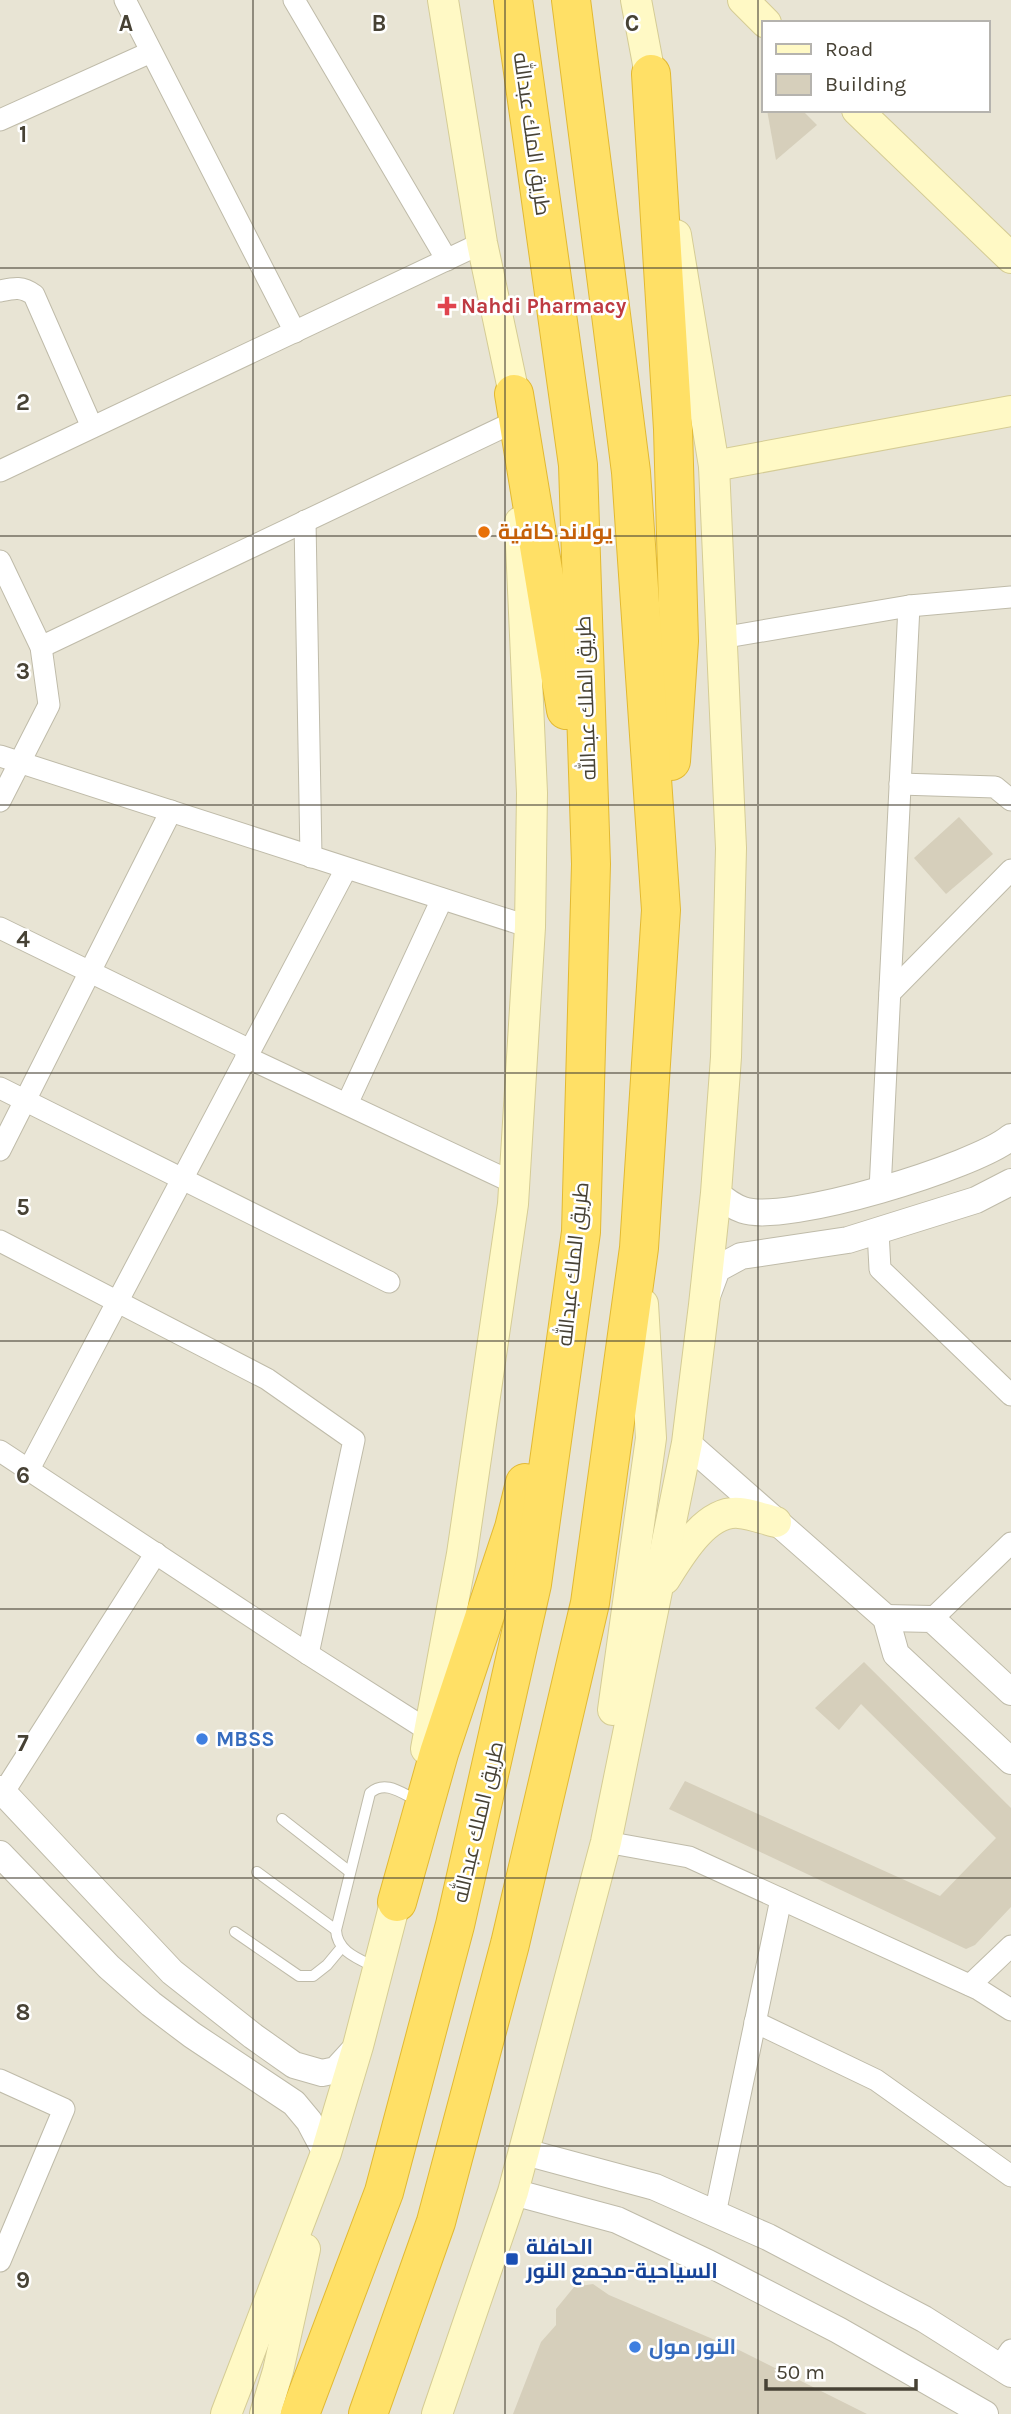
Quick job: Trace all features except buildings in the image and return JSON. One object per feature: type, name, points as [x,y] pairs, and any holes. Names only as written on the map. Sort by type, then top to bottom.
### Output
[{"type":"highway","name":"طريق الملك عبدالله","points":[[300,2414],[384,2192],[455,1925],[532,1584],[581,1232],[591,864],[578,465],[513,0]]},
{"type":"highway","points":[[571,0],[631,472],[661,910]]},
{"type":"highway","points":[[368,2414],[436,2222],[510,1944],[590,1603],[639,1248],[679,641],[673,429],[651,74]]},
{"type":"highway","points":[[515,407],[591,864]]},
{"type":"highway","points":[[397,1902],[439,1753],[514,1528],[547,1395],[581,1232]]},
{"type":"main road","points":[[265,2414],[278,2371],[326,2153],[397,1902],[462,1554],[513,1205],[530,927],[532,793],[515,407],[482,243],[443,0]]},
{"type":"main road","points":[[438,2414],[525,2152],[606,1842],[687,1443],[716,1193],[726,1057],[731,848],[714,466],[651,74],[636,0]]},
{"type":"main road","points":[[743,0],[764,21]]},
{"type":"main road","points":[[860,112],[1011,258]]},
{"type":"main road","points":[[714,466],[1011,411]]},
{"type":"main road","points":[[606,1842],[603,1771],[651,1438],[639,1248]]},
{"type":"main road","points":[[656,1594],[685,1547],[714,1518],[737,1512],[776,1522]]},
{"type":"main road","points":[[226,2414],[326,2153]]},
{"type":"street","points":[[125,0],[295,332]]},
{"type":"street","points":[[294,0],[447,260]]},
{"type":"street","points":[[0,120],[151,52]]},
{"type":"street","points":[[0,471],[482,243]]},
{"type":"street","points":[[0,291],[18,287],[33,295],[92,427]]},
{"type":"street","points":[[41,647],[305,521],[515,407]]},
{"type":"street","points":[[305,521],[311,857]]},
{"type":"street","points":[[0,561],[41,647],[49,705],[10,759],[0,801]]},
{"type":"street","points":[[721,638],[909,606],[1011,597]]},
{"type":"street","points":[[909,606],[878,1231],[880,1269],[1011,1395]]},
{"type":"street","points":[[10,759],[530,927]]},
{"type":"street","points":[[900,784],[995,787],[1011,800]]},
{"type":"street","points":[[0,1150],[171,811]]},
{"type":"street","points":[[29,1469],[346,869]]},
{"type":"street","points":[[890,993],[1011,870]]},
{"type":"street","points":[[346,1104],[442,899]]},
{"type":"street","points":[[0,928],[346,1104],[514,1183]]},
{"type":"street","points":[[0,1088],[389,1282]]},
{"type":"street","points":[[716,1193],[744,1211],[775,1212],[842,1202],[959,1164],[1011,1137]]},
{"type":"street","points":[[704,1305],[717,1269],[741,1256],[848,1240],[976,1200],[1011,1182]]},
{"type":"street","points":[[0,1241],[268,1379],[355,1440],[308,1654]]},
{"type":"street","points":[[687,1443],[886,1618],[895,1654],[1011,1761]]},
{"type":"street","points":[[0,1451],[429,1731]]},
{"type":"street","points":[[932,1619],[1011,1543]]},
{"type":"street","points":[[156,1553],[2,1791],[172,1972],[253,2036],[294,2064],[322,2073],[336,2070],[358,2046]]},
{"type":"street","points":[[886,1618],[932,1619],[1011,1692]]},
{"type":"street","points":[[606,1842],[689,1857],[970,1985],[1011,2010]]},
{"type":"street","points":[[1,1858],[108,1967],[185,2030],[294,2103],[309,2121],[326,2153]]},
{"type":"street","points":[[715,2214],[780,1899]]},
{"type":"street","points":[[970,1985],[1011,1947]]},
{"type":"street","points":[[185,2030],[209,2000]]},
{"type":"street","points":[[755,2022],[876,2080],[1011,2176]]},
{"type":"street","points":[[0,2080],[64,2109],[0,2260]]},
{"type":"street","points":[[525,2152],[655,2187],[768,2237],[1007,2363]]},
{"type":"street","points":[[513,2192],[617,2220],[838,2330],[985,2414]]},
{"type":"lane","points":[[379,1969],[348,1953],[336,1940],[336,1930],[370,1793],[377,1787],[386,1786],[416,1800]]},
{"type":"lane","points":[[282,1819],[350,1872]]},
{"type":"lane","points":[[257,1872],[336,1930]]},
{"type":"lane","points":[[236,1932],[299,1976],[313,1976],[327,1965],[342,1947]]},
{"type":"shaded area","points":[[0,0],[1011,0],[1011,2414],[0,2414]]},
{"type":"place","name":"Nahdi Pharmacy","points":[[447,306]]},
{"type":"place","name":"يولاند كافية","points":[[484,532]]},
{"type":"place","name":"MBSS","points":[[202,1739]]},
{"type":"place","name":"الحافلة السياحية-مجمع النور","points":[[512,2259]]},
{"type":"place","name":"النور مول","points":[[635,2347]]}]
